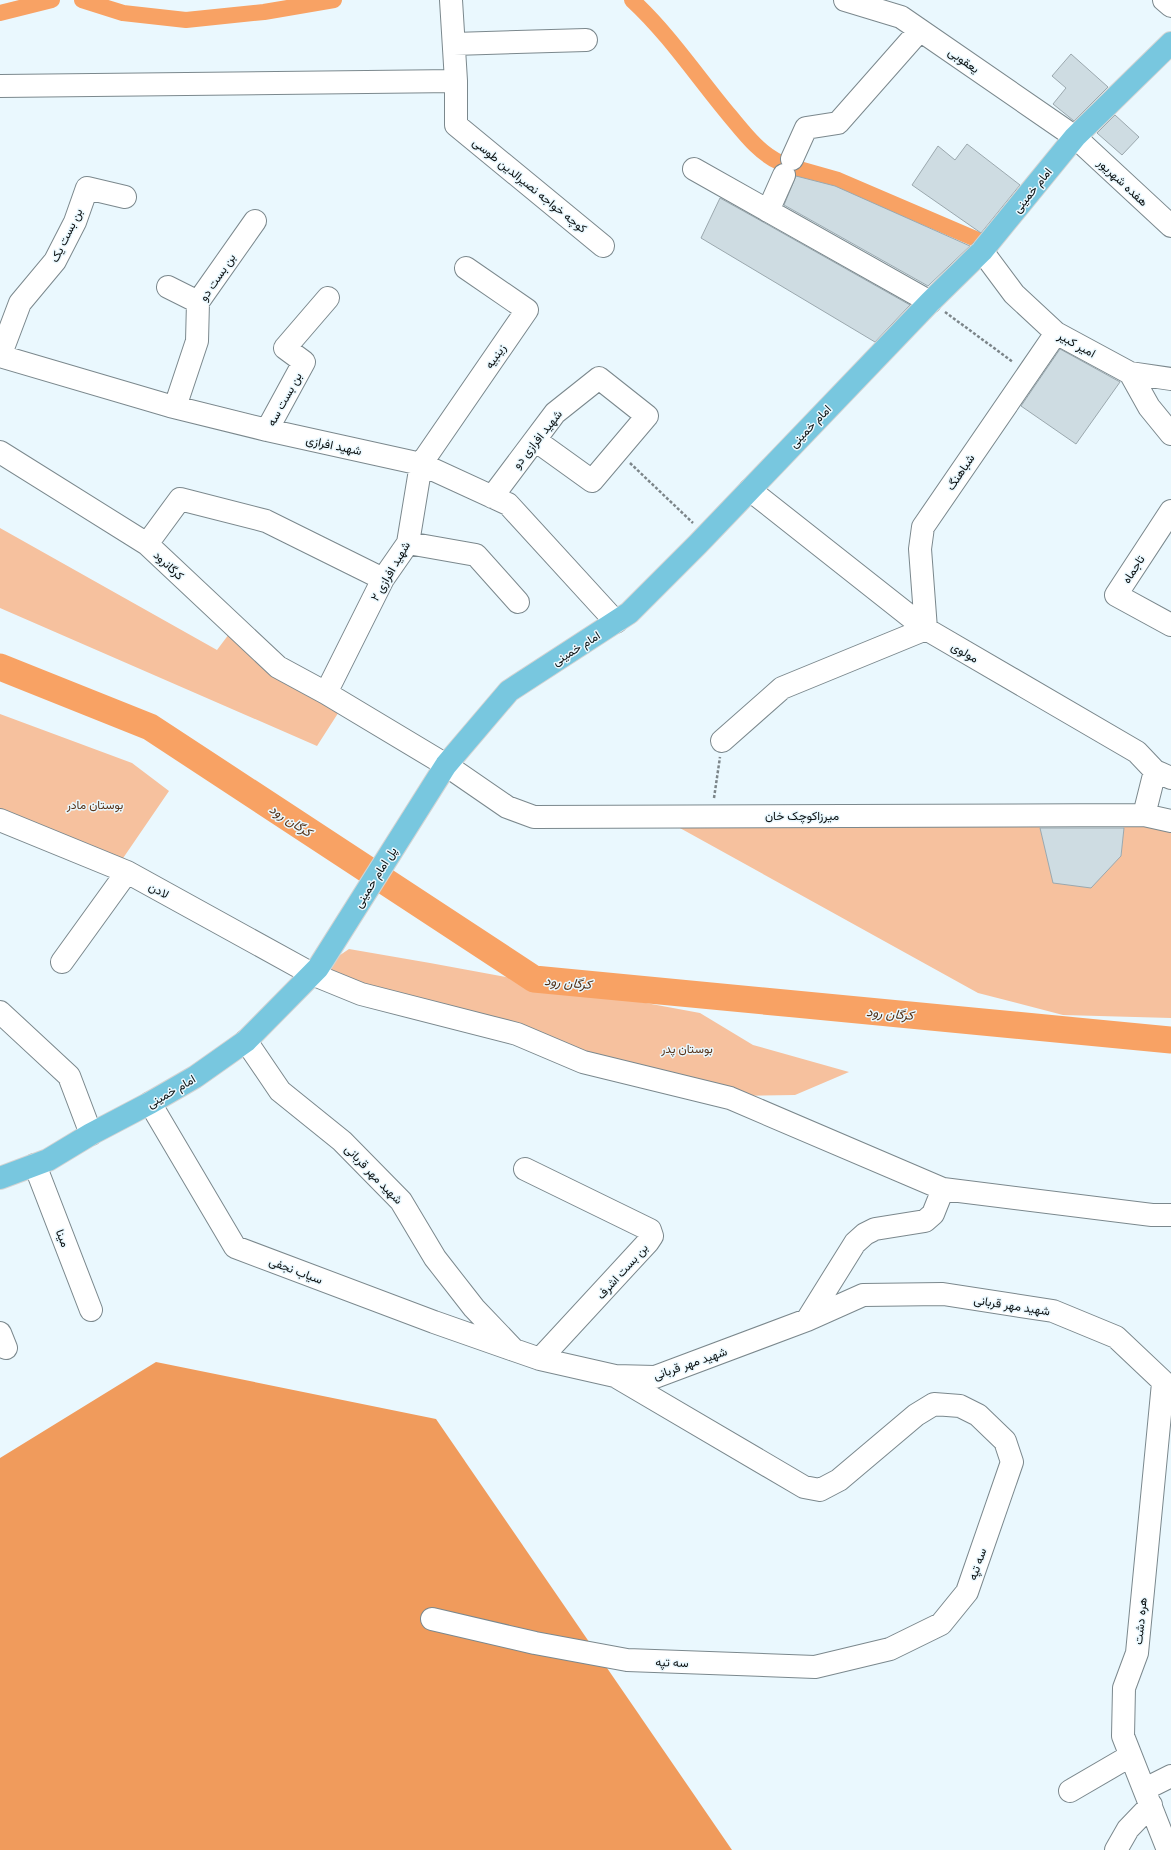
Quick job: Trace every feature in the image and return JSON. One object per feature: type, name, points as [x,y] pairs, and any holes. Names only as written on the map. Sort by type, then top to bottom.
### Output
[{"type":"main road","name":"امام خمینی","points":[[432,787],[446,765],[509,691],[629,613],[750,490],[930,302],[982,251],[1075,137],[1171,43]]},
{"type":"main road","name":"پل امام خمینی","points":[[315,971],[432,787]]},
{"type":"main road","name":"امام خمینی","points":[[0,1178],[48,1160],[91,1134],[195,1077],[246,1041],[315,971]]},
{"type":"street","points":[[0,86],[456,81],[451,0]]},
{"type":"street","name":"یعقوبی","points":[[845,0],[901,17],[1075,137]]},
{"type":"street","points":[[1164,0],[1171,6]]},
{"type":"street","points":[[768,211],[806,128],[838,123],[920,30]]},
{"type":"street","points":[[454,44],[586,40]]},
{"type":"street","name":"کوچه خواجه نصیرالدین طوسی","points":[[456,81],[456,125],[604,246]]},
{"type":"street","name":"هفده شهریور","points":[[1075,137],[1171,226]]},
{"type":"street","points":[[694,169],[930,302]]},
{"type":"street","name":"بن بست یک","points":[[0,356],[20,303],[54,261],[75,222],[87,188],[125,197]]},
{"type":"street","name":"بن بست دو","points":[[175,407],[197,341],[198,302],[255,221]]},
{"type":"street","name":"امیر کبیر","points":[[982,251],[1014,294],[1056,333],[1130,373],[1171,380]]},
{"type":"street","name":"زینبیه","points":[[421,464],[527,310],[466,268]]},
{"type":"street","points":[[168,287],[198,302]]},
{"type":"street","name":"بن بست سه","points":[[267,430],[304,362],[285,348],[328,298]]},
{"type":"street","name":"شباهنگ","points":[[926,629],[920,549],[923,527],[1056,333]]},
{"type":"street","name":"شهید افرازی","points":[[0,356],[175,407],[267,430],[421,464],[508,504],[616,622]]},
{"type":"street","points":[[1130,373],[1148,407],[1171,434]]},
{"type":"street","name":"شهید افرازی دو","points":[[492,497],[555,413],[598,378],[647,416],[618,451]]},
{"type":"street","points":[[535,440],[592,481],[618,451]]},
{"type":"street","name":"کرگانرود","points":[[0,452],[147,544],[278,667],[326,693],[446,765]]},
{"type":"street","name":"شهید افرازی ۲","points":[[326,693],[383,579],[408,543],[421,464]]},
{"type":"street","name":"مولوی","points":[[750,490],[926,629],[1137,752],[1163,774],[1144,815]]},
{"type":"street","points":[[147,544],[180,499],[266,521],[383,579]]},
{"type":"street","name":"تاجماه","points":[[1171,511],[1116,595],[1171,625]]},
{"type":"street","points":[[408,543],[476,555],[518,602]]},
{"type":"street","points":[[722,741],[782,688],[926,629]]},
{"type":"street","name":"میرزاکوچک خان","points":[[446,765],[507,807],[534,817],[647,818],[711,815],[1144,815],[1171,821]]},
{"type":"street","name":"لادن","points":[[0,820],[127,872],[361,994],[518,1034],[583,1062],[730,1098],[943,1189],[1152,1215],[1171,1215]]},
{"type":"street","points":[[62,962],[127,872]]},
{"type":"street","points":[[0,1012],[69,1076],[91,1134]]},
{"type":"street","name":"شهید مهر قربانی","points":[[246,1041],[280,1091],[342,1141],[401,1201],[434,1258],[474,1308],[514,1350],[540,1359],[615,1376],[655,1377],[807,1320],[863,1295],[943,1294],[1053,1311],[1116,1337],[1167,1386]]},
{"type":"street","name":"سیاب نجفی","points":[[150,1103],[235,1246],[434,1322],[514,1350]]},
{"type":"street","name":"مینا","points":[[35,1165],[91,1310]]},
{"type":"street","name":"بن بست اشرف","points":[[525,1169],[650,1230],[652,1236],[540,1359]]},
{"type":"street","points":[[807,1320],[855,1243],[865,1234],[875,1229],[925,1221],[934,1214],[943,1189]]},
{"type":"street","name":"سه تپه","points":[[432,1619],[535,1643],[627,1660],[815,1667],[890,1649],[941,1624],[967,1592],[1012,1462],[1005,1441],[978,1415],[960,1406],[934,1404],[916,1415],[839,1480],[820,1490],[804,1487],[615,1376]]},
{"type":"street","name":"هره دشت","points":[[1167,1386],[1137,1652],[1124,1688],[1123,1736],[1168,1850]]},
{"type":"street","points":[[1070,1791],[1130,1756]]},
{"type":"street","points":[[1116,1850],[1148,1797],[1171,1776]]},
{"type":"path","points":[[930,302],[1028,373]]},
{"type":"path","points":[[618,451],[706,535]]},
{"type":"path","points":[[711,815],[722,741]]},
{"type":"green space","points":[[0,528],[217,650],[235,626],[342,707],[317,746],[0,608]]},
{"type":"green space","name":"بوستان مادر","points":[[0,714],[132,763],[169,791],[117,867],[0,820]]},
{"type":"green space","points":[[1037,815],[1053,882],[1121,856],[1125,815],[1171,821],[1171,1018],[1063,1015],[978,993],[660,817]]},
{"type":"green space","name":"بوستان پدر","points":[[349,949],[700,1013],[753,1045],[849,1072],[795,1095],[731,1096],[312,974]]},
{"type":"shaded area","points":[[156,1362],[436,1419],[732,1850],[0,1850],[0,1458]]},
{"type":"building","points":[[1071,54],[1108,87],[1074,121],[1053,104],[1066,88],[1052,76]]},
{"type":"building","points":[[1115,115],[1139,137],[1122,155],[1097,133]]},
{"type":"building","points":[[967,144],[1020,185],[981,233],[912,185],[938,146],[955,160]]},
{"type":"building","points":[[796,176],[835,186],[970,246],[928,286],[784,205]]},
{"type":"building","points":[[720,198],[910,305],[875,342],[701,238]]},
{"type":"building","points":[[1060,349],[1120,382],[1076,444],[1021,406]]},
{"type":"building","points":[[1040,828],[1124,828],[1121,856],[1091,888],[1053,883]]},
{"type":"waterway","points":[[0,13],[52,0]]},
{"type":"waterway","points":[[82,0],[123,13],[186,20],[264,12],[334,0]]},
{"type":"waterway","points":[[632,0],[646,13],[671,42],[747,136],[766,154],[781,163]]},
{"type":"waterway","points":[[792,167],[838,180],[978,240]]},
{"type":"waterway","name":"کرگان رود","points":[[0,667],[150,727],[534,979],[1171,1040]]}]
